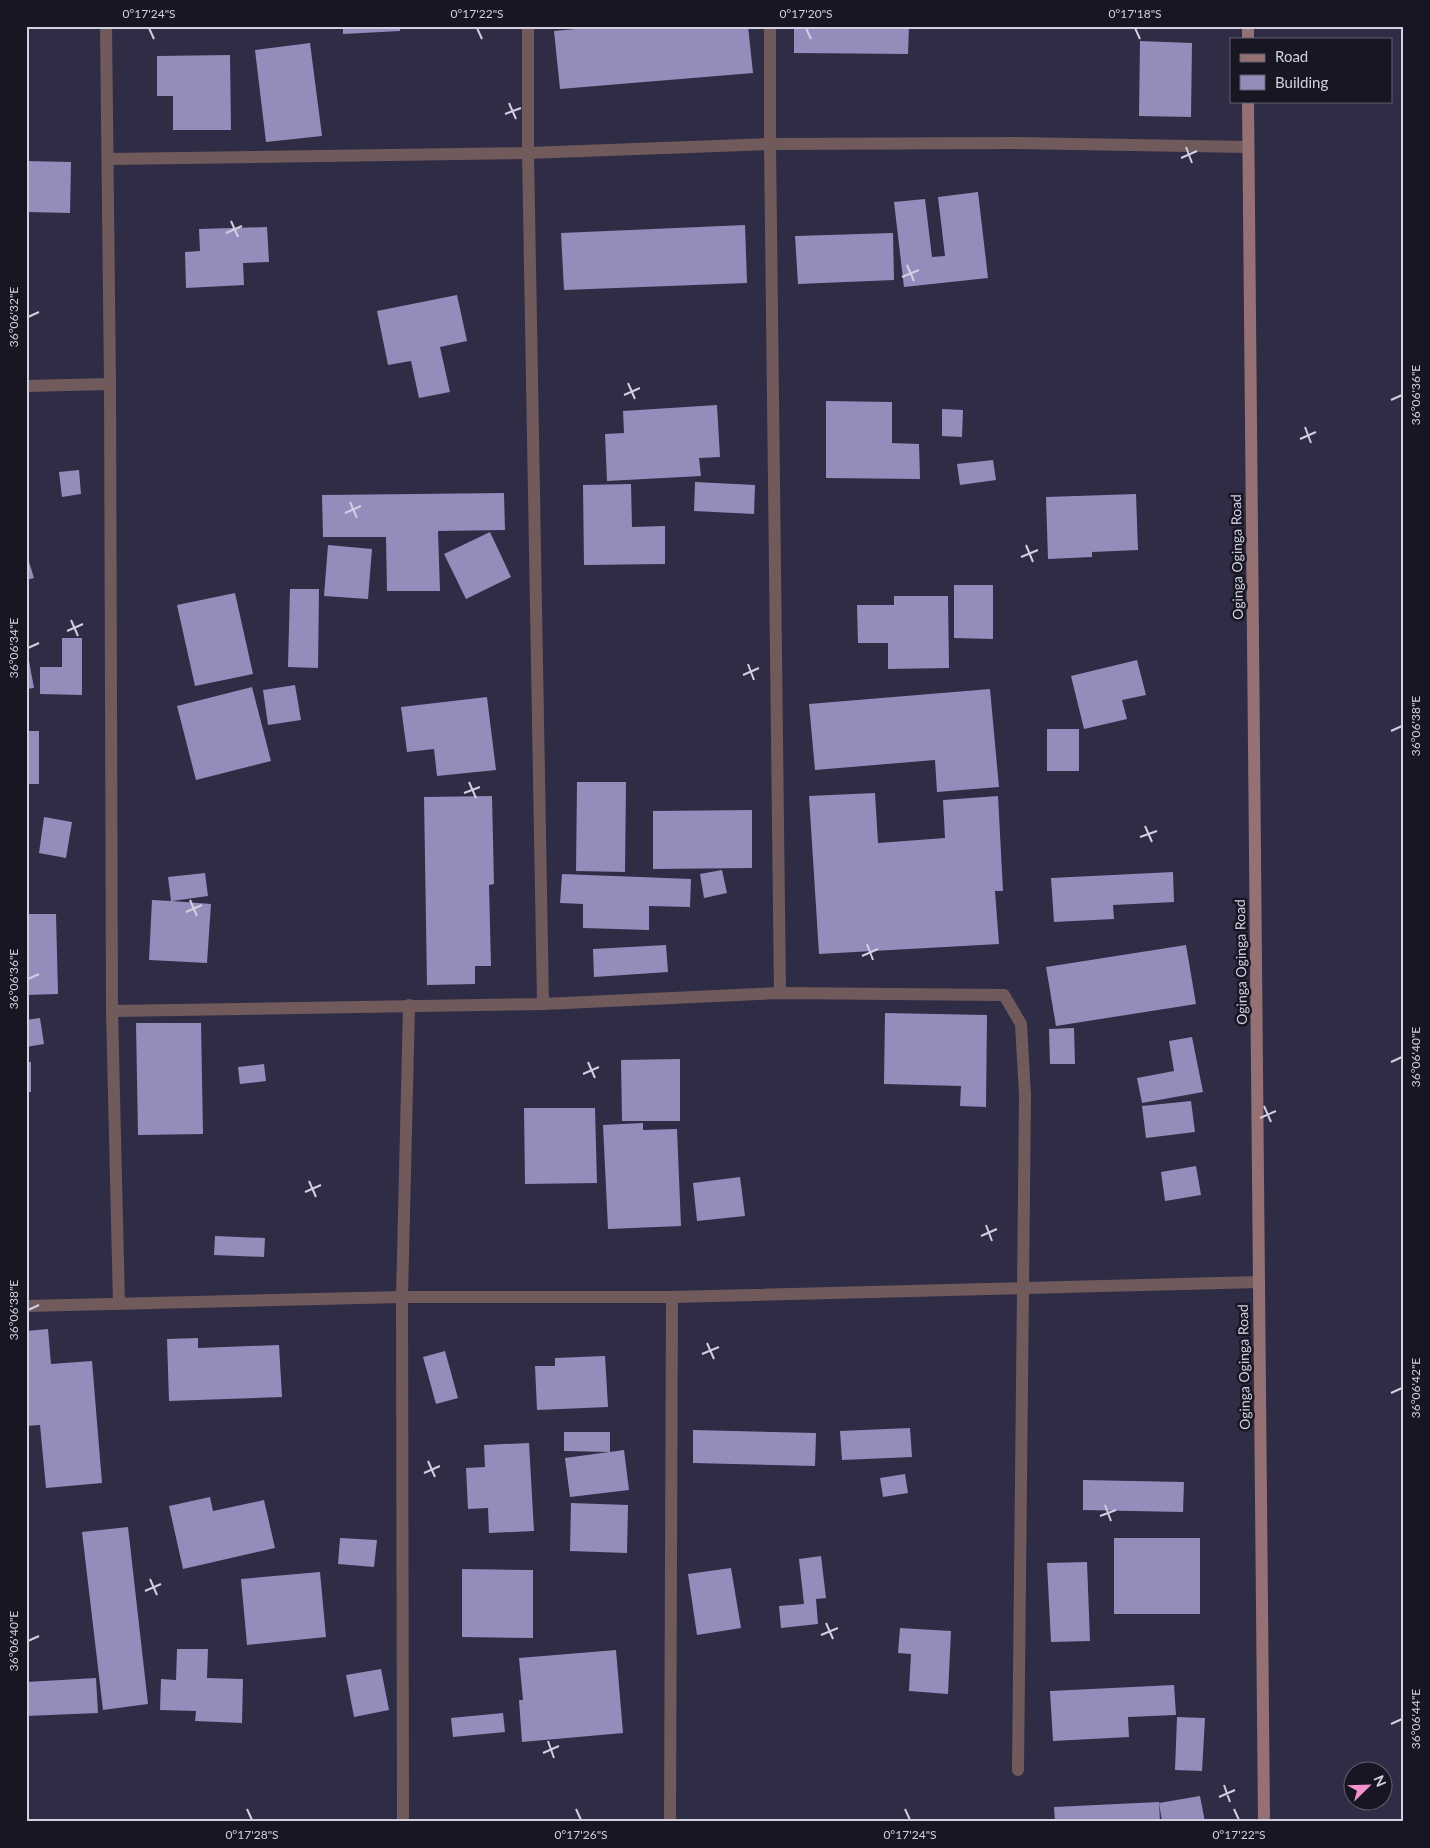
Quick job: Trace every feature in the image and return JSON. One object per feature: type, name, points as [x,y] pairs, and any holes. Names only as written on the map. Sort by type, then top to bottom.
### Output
[{"type":"street","points":[[106,26],[110,384],[112,1011],[119,1304]]},
{"type":"street","points":[[528,26],[528,153],[543,1004]]},
{"type":"street","points":[[770,26],[780,993]]},
{"type":"street","name":"Oginga Oginga Road","points":[[1248,102],[1264,1822]]},
{"type":"street","points":[[108,159],[528,153],[770,144],[1014,143],[1248,147]]},
{"type":"street","points":[[26,386],[110,384]]},
{"type":"street","points":[[112,1011],[543,1004],[780,993],[1004,995],[1021,1024],[1025,1096],[1018,1770]]},
{"type":"street","points":[[403,1822],[402,1297],[409,1005]]},
{"type":"street","points":[[26,1306],[402,1297],[672,1298],[1259,1282]]},
{"type":"street","points":[[670,1822],[672,1298]]},
{"type":"building","points":[[343,26],[400,26],[400,31],[343,34]]},
{"type":"building","points":[[608,26],[748,26],[753,73],[560,89],[554,31]]},
{"type":"building","points":[[794,26],[909,26],[908,54],[794,53]]},
{"type":"building","points":[[1140,41],[1192,43],[1191,117],[1139,116]]},
{"type":"building","points":[[310,43],[322,136],[266,142],[255,50]]},
{"type":"building","points":[[230,55],[231,130],[173,130],[173,96],[157,96],[157,56]]},
{"type":"building","points":[[26,161],[71,162],[70,213],[26,212]]},
{"type":"building","points":[[978,192],[988,278],[904,287],[894,202],[925,199],[932,257],[945,256],[938,197]]},
{"type":"building","points":[[745,225],[747,283],[564,290],[561,233]]},
{"type":"building","points":[[267,227],[269,262],[243,263],[244,285],[186,288],[185,252],[200,251],[199,229]]},
{"type":"building","points":[[893,233],[894,280],[798,284],[795,236]]},
{"type":"building","points":[[457,295],[467,341],[440,347],[450,392],[419,398],[411,361],[388,365],[377,311]]},
{"type":"building","points":[[826,401],[892,402],[892,443],[919,444],[920,479],[826,478]]},
{"type":"building","points":[[717,405],[720,457],[699,458],[701,476],[607,481],[605,434],[624,433],[623,411]]},
{"type":"building","points":[[942,409],[963,410],[962,437],[942,436]]},
{"type":"building","points":[[993,460],[996,480],[960,485],[957,464]]},
{"type":"building","points":[[79,470],[81,494],[62,497],[59,472]]},
{"type":"building","points":[[695,482],[755,485],[754,514],[694,511]]},
{"type":"building","points":[[631,484],[632,527],[665,526],[665,564],[584,565],[583,485]]},
{"type":"building","points":[[504,493],[505,530],[438,531],[440,591],[387,591],[386,537],[323,537],[322,495]]},
{"type":"building","points":[[1136,494],[1138,550],[1092,552],[1092,557],[1048,559],[1046,497]]},
{"type":"building","points":[[490,532],[511,577],[466,599],[444,554]]},
{"type":"building","points":[[328,545],[372,549],[368,599],[324,596]]},
{"type":"building","points":[[26,552],[34,578],[26,580]]},
{"type":"building","points":[[954,585],[993,585],[993,639],[954,638]]},
{"type":"building","points":[[290,589],[319,589],[318,668],[288,667]]},
{"type":"building","points":[[235,593],[253,674],[195,686],[177,605]]},
{"type":"building","points":[[894,596],[948,596],[949,668],[888,669],[888,643],[858,643],[857,605],[894,605]]},
{"type":"building","points":[[62,638],[82,638],[82,695],[40,694],[40,667],[62,667]]},
{"type":"building","points":[[26,645],[34,688],[26,689]]},
{"type":"building","points":[[1137,660],[1146,695],[1122,700],[1127,719],[1084,729],[1071,676]]},
{"type":"building","points":[[295,685],[301,720],[268,725],[263,690]]},
{"type":"building","points":[[252,687],[271,761],[196,780],[177,706]]},
{"type":"building","points":[[990,689],[999,787],[937,792],[935,760],[815,770],[809,704]]},
{"type":"building","points":[[487,697],[496,770],[437,776],[434,749],[407,752],[401,707]]},
{"type":"building","points":[[1047,729],[1079,729],[1079,771],[1047,771]]},
{"type":"building","points":[[26,731],[39,731],[39,784],[26,784]]},
{"type":"building","points":[[577,782],[626,782],[625,872],[576,871]]},
{"type":"building","points":[[875,793],[878,843],[945,838],[943,800],[998,796],[1003,891],[995,891],[999,944],[819,954],[809,796]]},
{"type":"building","points":[[492,796],[494,884],[489,885],[491,966],[475,966],[475,984],[427,985],[424,797]]},
{"type":"building","points":[[752,810],[752,868],[653,869],[653,811]]},
{"type":"building","points":[[44,817],[72,822],[66,858],[39,853]]},
{"type":"building","points":[[722,870],[727,893],[704,898],[700,874]]},
{"type":"building","points":[[1173,872],[1174,902],[1113,905],[1114,919],[1054,922],[1051,878]]},
{"type":"building","points":[[205,873],[208,896],[172,901],[211,904],[207,963],[149,960],[152,900],[171,901],[168,877]]},
{"type":"building","points":[[562,874],[691,879],[690,907],[649,906],[649,930],[583,928],[583,904],[560,903]]},
{"type":"building","points":[[26,914],[56,914],[58,994],[26,995]]},
{"type":"building","points":[[666,945],[668,972],[594,977],[593,949]]},
{"type":"building","points":[[1186,945],[1196,1004],[1056,1026],[1046,967]]},
{"type":"building","points":[[885,1013],[987,1015],[986,1107],[960,1106],[961,1086],[884,1084]]},
{"type":"building","points":[[40,1018],[44,1044],[26,1047],[26,1020]]},
{"type":"building","points":[[136,1023],[201,1023],[203,1134],[138,1135]]},
{"type":"building","points":[[1074,1028],[1075,1064],[1050,1064],[1049,1029]]},
{"type":"building","points":[[1192,1037],[1203,1092],[1142,1103],[1137,1078],[1174,1071],[1169,1041]]},
{"type":"building","points":[[680,1059],[680,1121],[622,1121],[621,1060]]},
{"type":"building","points":[[26,1062],[31,1062],[31,1092],[26,1092]]},
{"type":"building","points":[[264,1064],[266,1081],[240,1084],[238,1067]]},
{"type":"building","points":[[1191,1101],[1195,1132],[1146,1138],[1142,1106]]},
{"type":"building","points":[[524,1108],[595,1108],[597,1183],[525,1184]]},
{"type":"building","points":[[643,1123],[643,1130],[677,1129],[681,1226],[608,1229],[603,1125]]},
{"type":"building","points":[[1196,1166],[1201,1195],[1165,1201],[1161,1172]]},
{"type":"building","points":[[740,1177],[745,1216],[697,1221],[693,1183]]},
{"type":"building","points":[[215,1236],[265,1238],[264,1257],[214,1255]]},
{"type":"building","points":[[48,1329],[51,1364],[92,1361],[102,1483],[46,1488],[40,1425],[26,1426],[26,1331]]},
{"type":"building","points":[[198,1338],[198,1348],[279,1345],[282,1397],[169,1401],[167,1339]]},
{"type":"building","points":[[445,1351],[458,1398],[436,1404],[423,1357]]},
{"type":"building","points":[[605,1356],[608,1407],[537,1410],[535,1366],[555,1366],[555,1358]]},
{"type":"building","points":[[910,1428],[912,1457],[842,1460],[840,1431]]},
{"type":"building","points":[[693,1430],[816,1433],[815,1466],[693,1463]]},
{"type":"building","points":[[564,1432],[610,1432],[610,1452],[564,1451]]},
{"type":"building","points":[[529,1443],[534,1531],[489,1533],[488,1508],[468,1509],[466,1468],[485,1467],[484,1445]]},
{"type":"building","points":[[624,1450],[629,1490],[570,1497],[565,1458]]},
{"type":"building","points":[[905,1474],[908,1493],[883,1497],[880,1478]]},
{"type":"building","points":[[1083,1480],[1184,1482],[1183,1512],[1083,1510]]},
{"type":"building","points":[[210,1497],[213,1511],[264,1500],[275,1548],[183,1569],[169,1506]]},
{"type":"building","points":[[571,1503],[628,1505],[627,1553],[570,1551]]},
{"type":"building","points":[[128,1527],[148,1704],[103,1710],[82,1532]]},
{"type":"building","points":[[340,1538],[377,1540],[374,1567],[338,1564]]},
{"type":"building","points":[[1114,1538],[1200,1538],[1200,1614],[1114,1614]]},
{"type":"building","points":[[821,1556],[826,1598],[816,1599],[818,1624],[781,1628],[779,1606],[804,1604],[799,1559]]},
{"type":"building","points":[[1087,1562],[1090,1641],[1051,1642],[1047,1563]]},
{"type":"building","points":[[731,1568],[741,1628],[697,1635],[688,1574]]},
{"type":"building","points":[[462,1569],[533,1570],[533,1638],[462,1637]]},
{"type":"building","points":[[320,1572],[326,1637],[247,1645],[241,1579]]},
{"type":"building","points":[[900,1628],[951,1631],[948,1694],[909,1691],[911,1654],[898,1653]]},
{"type":"building","points":[[177,1649],[208,1649],[207,1678],[243,1679],[242,1723],[195,1721],[196,1711],[160,1710],[161,1679],[176,1680]]},
{"type":"building","points":[[616,1650],[623,1733],[522,1742],[519,1700],[523,1700],[519,1658]]},
{"type":"building","points":[[381,1669],[389,1710],[354,1717],[346,1675]]},
{"type":"building","points":[[96,1678],[98,1713],[26,1716],[26,1682]]},
{"type":"building","points":[[1174,1685],[1176,1715],[1128,1717],[1129,1737],[1053,1741],[1050,1691]]},
{"type":"building","points":[[503,1713],[505,1732],[453,1737],[451,1718]]},
{"type":"building","points":[[1177,1717],[1205,1718],[1202,1771],[1175,1770]]},
{"type":"building","points":[[1200,1796],[1205,1822],[1162,1822],[1159,1803]]},
{"type":"building","points":[[1159,1802],[1160,1822],[1055,1822],[1054,1807]]}]
